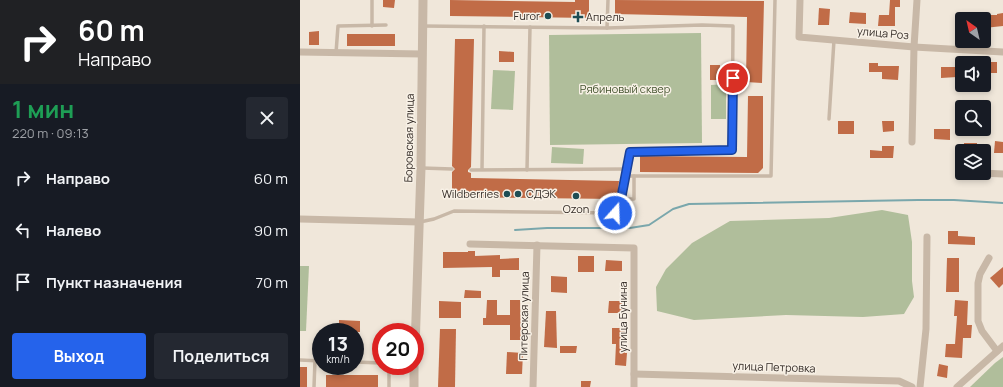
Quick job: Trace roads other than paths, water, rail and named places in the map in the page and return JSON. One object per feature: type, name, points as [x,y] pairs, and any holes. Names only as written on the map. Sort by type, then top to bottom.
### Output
[{"type":"street","name":"Боровская улица","points":[[416,323],[421,168],[423,0]]},
{"type":"street","name":"улица Роз","points":[[800,0],[799,37],[914,47],[1003,52]]},
{"type":"street","points":[[912,142],[914,47],[917,0]]},
{"type":"street","points":[[300,52],[422,54]]},
{"type":"street","points":[[991,173],[1003,174]]},
{"type":"street","points":[[300,219],[419,222]]},
{"type":"street","points":[[920,387],[926,329],[927,237]]},
{"type":"street","points":[[470,244],[537,245]]},
{"type":"street","name":"улица Бунина","points":[[537,245],[634,248],[634,387]]},
{"type":"street","name":"Питерская улица","points":[[533,387],[537,245]]},
{"type":"street","points":[[957,387],[1000,348],[982,331],[978,321],[978,283],[980,274],[989,258]]},
{"type":"street","name":"улица Петровка","points":[[634,374],[899,382],[912,387]]},
{"type":"street","points":[[414,375],[414,387]]},
{"type":"lane","points":[[372,0],[372,26]]},
{"type":"lane","points":[[607,28],[608,0]]},
{"type":"lane","points":[[625,176],[771,176],[775,0]]},
{"type":"lane","points":[[336,53],[338,26],[386,25]]},
{"type":"lane","points":[[419,222],[434,219],[454,211],[615,213],[621,199],[630,152],[732,150],[733,26],[702,25],[607,28],[422,26]]},
{"type":"lane","points":[[482,170],[484,26]]},
{"type":"lane","points":[[527,170],[530,27]]},
{"type":"lane","points":[[829,119],[834,40]]},
{"type":"lane","points":[[421,168],[452,169]]},
{"type":"lane","points":[[471,170],[627,169]]},
{"type":"lane","points":[[621,199],[634,199],[634,176]]},
{"type":"lane","points":[[300,360],[312,360]]},
{"type":"lane","points":[[314,375],[314,387]]},
{"type":"lane","points":[[389,375],[389,387]]},
{"type":"waterway","points":[[515,230],[547,228],[630,228],[649,225],[673,209],[689,204],[918,200],[954,200],[1003,203]]},
{"type":"place","name":"Furor","points":[[548,16]]},
{"type":"place","name":"Апрель","points":[[578,17]]},
{"type":"place","name":"Wildberries","points":[[507,194]]},
{"type":"place","name":"СДЭК","points":[[518,194]]},
{"type":"place","name":"Ozon","points":[[576,196]]},
{"type":"park label","name":"Рябиновый сквер","points":[[625,89]]}]
